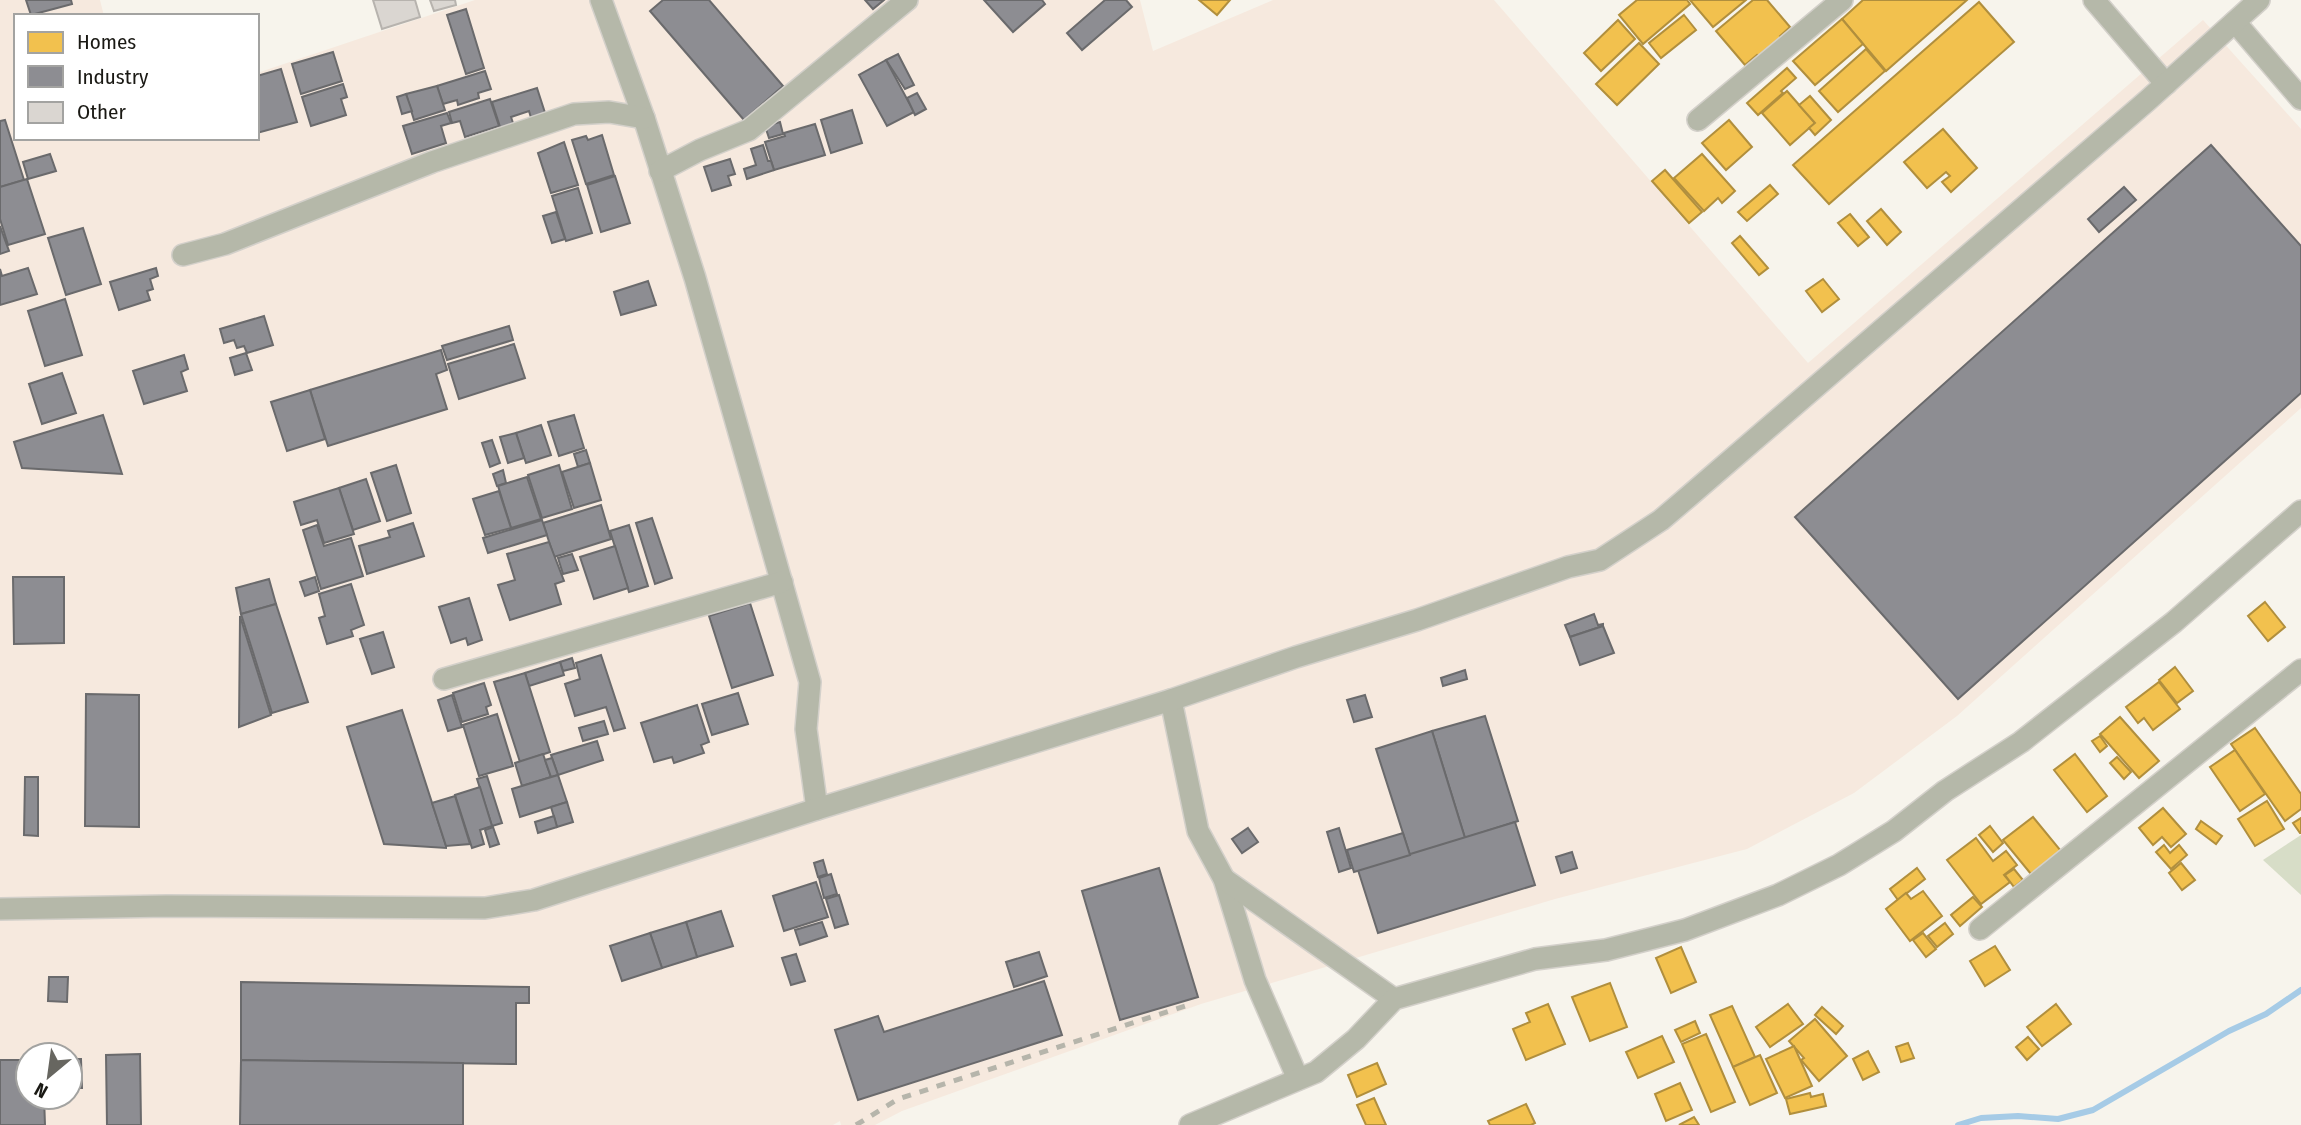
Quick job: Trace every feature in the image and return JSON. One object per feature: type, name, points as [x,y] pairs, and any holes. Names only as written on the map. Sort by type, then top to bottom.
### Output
[{"type":"street","points":[[601,0],[644,117],[706,314],[810,682],[806,729],[817,808]]},
{"type":"street","points":[[660,170],[699,150],[749,130],[907,0]]},
{"type":"street","points":[[1698,120],[1842,0]]},
{"type":"street","points":[[2094,0],[2166,84]]},
{"type":"street","points":[[0,909],[167,906],[485,908],[534,900],[817,808],[1171,700],[1296,657],[1418,620],[1568,567],[1600,560],[1679,505],[2166,84],[2259,0]]},
{"type":"street","points":[[2235,22],[2301,99]]},
{"type":"street","points":[[183,255],[225,244],[432,162],[574,114],[609,112],[644,117]]},
{"type":"street","points":[[1190,1125],[1316,1072],[1356,1039],[1394,999],[1535,959],[1606,950],[1685,930],[1778,895],[1839,865],[1894,831],[1945,791],[2021,742],[2174,622],[2301,511]]},
{"type":"street","points":[[444,679],[782,583]]},
{"type":"street","points":[[1980,929],[2301,670]]},
{"type":"street","points":[[1171,700],[1198,831],[1224,879],[1255,980],[1298,1079]]},
{"type":"street","points":[[1224,879],[1394,999]]},
{"type":"shaded area","points":[[0,0],[100,0],[104,14],[14,14],[14,140],[259,140],[259,72],[475,0],[1140,0],[1153,51],[1273,0],[1494,0],[1808,363],[2203,20],[2301,129],[2301,408],[1957,716],[1854,793],[1747,849],[1555,899],[1201,1004],[902,1111],[875,1125],[841,1125],[840,1121],[833,1125],[0,1125]]},
{"type":"green space","points":[[2301,835],[2301,895],[2263,860]]},
{"type":"building: Homes","points":[[1199,0],[1230,0],[1217,15]]},
{"type":"building: Homes","points":[[1637,0],[1687,0],[1690,4],[1643,44],[1619,15]]},
{"type":"building: Homes","points":[[1690,0],[1746,0],[1713,27]]},
{"type":"building: Homes","points":[[1753,0],[1767,0],[1790,27],[1780,36],[1785,42],[1762,61],[1757,55],[1745,65],[1716,31]]},
{"type":"building: Homes","points":[[1863,0],[1967,0],[1886,71],[1842,19]]},
{"type":"building: Homes","points":[[1979,2],[2014,42],[1829,204],[1793,165]]},
{"type":"building: Homes","points":[[1684,15],[1696,30],[1661,58],[1649,43]]},
{"type":"building: Homes","points":[[1842,19],[1863,44],[1815,85],[1793,61]]},
{"type":"building: Homes","points":[[1618,20],[1635,39],[1601,71],[1584,53]]},
{"type":"building: Homes","points":[[1639,43],[1659,64],[1617,105],[1596,84]]},
{"type":"building: Homes","points":[[1866,49],[1885,71],[1838,112],[1819,91]]},
{"type":"building: Homes","points":[[1787,68],[1796,78],[1758,115],[1747,103]]},
{"type":"building: Homes","points":[[1787,91],[1815,123],[1790,145],[1762,113]]},
{"type":"building: Homes","points":[[1810,96],[1831,120],[1815,135],[1809,128],[1815,123],[1799,105]]},
{"type":"building: Homes","points":[[1729,120],[1752,147],[1726,170],[1702,143]]},
{"type":"building: Homes","points":[[1943,129],[1977,168],[1951,192],[1942,182],[1950,176],[1946,172],[1927,188],[1904,162]]},
{"type":"building: Homes","points":[[1702,154],[1735,191],[1722,203],[1718,198],[1704,211],[1674,178]]},
{"type":"building: Homes","points":[[1665,170],[1702,212],[1689,223],[1652,181]]},
{"type":"building: Homes","points":[[1770,185],[1778,194],[1747,221],[1738,212]]},
{"type":"building: Homes","points":[[1881,209],[1901,232],[1887,245],[1867,221]]},
{"type":"building: Homes","points":[[1850,214],[1869,237],[1858,246],[1838,223]]},
{"type":"building: Homes","points":[[1740,236],[1768,268],[1759,275],[1732,243]]},
{"type":"building: Homes","points":[[1823,279],[1839,299],[1822,312],[1806,291]]},
{"type":"building: Homes","points":[[2265,602],[2285,627],[2268,641],[2248,616]]},
{"type":"building: Homes","points":[[2175,667],[2193,691],[2177,703],[2159,680]]},
{"type":"building: Homes","points":[[2159,682],[2180,709],[2153,730],[2144,718],[2138,723],[2126,707]]},
{"type":"building: Homes","points":[[2120,717],[2159,761],[2139,778],[2100,734]]},
{"type":"building: Homes","points":[[2255,728],[2301,794],[2301,809],[2285,821],[2231,744]]},
{"type":"building: Homes","points":[[2100,736],[2107,746],[2100,752],[2092,741]]},
{"type":"building: Homes","points":[[2235,750],[2265,794],[2240,811],[2210,767]]},
{"type":"building: Homes","points":[[2075,754],[2107,796],[2087,812],[2054,770]]},
{"type":"building: Homes","points":[[2117,757],[2131,772],[2124,779],[2110,763]]},
{"type":"building: Homes","points":[[2267,801],[2284,829],[2255,846],[2238,819]]},
{"type":"building: Homes","points":[[2163,808],[2186,834],[2171,847],[2162,837],[2153,845],[2139,828]]},
{"type":"building: Homes","points":[[2033,817],[2061,851],[2031,874],[2003,840]]},
{"type":"building: Homes","points":[[2301,818],[2301,833],[2300,833],[2293,823]]},
{"type":"building: Homes","points":[[2201,821],[2222,836],[2216,844],[2196,829]]},
{"type":"building: Homes","points":[[1990,826],[2003,843],[1993,852],[1979,835]]},
{"type":"building: Homes","points":[[1976,838],[1993,861],[2006,851],[2017,865],[2004,875],[2010,882],[1981,904],[1947,860]]},
{"type":"building: Homes","points":[[2164,845],[2170,853],[2179,845],[2187,855],[2171,869],[2156,852]]},
{"type":"building: Homes","points":[[2181,863],[2195,880],[2182,890],[2169,873]]},
{"type":"building: Homes","points":[[1917,868],[1925,879],[1898,900],[1890,889]]},
{"type":"building: Homes","points":[[2014,869],[2023,880],[2014,887],[2005,875]]},
{"type":"building: Homes","points":[[1923,891],[1942,916],[1910,941],[1886,909],[1906,893],[1911,899]]},
{"type":"building: Homes","points":[[1973,897],[1982,907],[1960,926],[1951,915]]},
{"type":"building: Homes","points":[[1945,923],[1953,934],[1937,947],[1928,936]]},
{"type":"building: Homes","points":[[1923,933],[1936,949],[1926,957],[1913,940]]},
{"type":"building: Homes","points":[[1995,946],[2010,970],[1985,986],[1970,961]]},
{"type":"building: Homes","points":[[1681,947],[1696,982],[1671,993],[1656,958]]},
{"type":"building: Homes","points":[[1610,983],[1627,1027],[1590,1041],[1572,997]]},
{"type":"building: Homes","points":[[1548,1004],[1565,1044],[1526,1060],[1513,1029],[1530,1022],[1526,1013]]},
{"type":"building: Homes","points":[[1788,1004],[1803,1024],[1770,1047],[1756,1027]]},
{"type":"building: Homes","points":[[2056,1004],[2071,1024],[2042,1046],[2027,1027]]},
{"type":"building: Homes","points":[[1732,1006],[1755,1057],[1733,1067],[1710,1015]]},
{"type":"building: Homes","points":[[1822,1007],[1843,1026],[1836,1034],[1815,1015]]},
{"type":"building: Homes","points":[[1815,1019],[1847,1056],[1819,1081],[1789,1041]]},
{"type":"building: Homes","points":[[1695,1021],[1700,1033],[1681,1042],[1675,1030]]},
{"type":"building: Homes","points":[[1706,1034],[1735,1102],[1711,1112],[1682,1044]]},
{"type":"building: Homes","points":[[1662,1036],[1674,1062],[1638,1078],[1626,1052]]},
{"type":"building: Homes","points":[[2028,1037],[2039,1049],[2027,1060],[2016,1047]]},
{"type":"building: Homes","points":[[1908,1043],[1914,1058],[1901,1062],[1896,1047]]},
{"type":"building: Homes","points":[[1794,1046],[1812,1086],[1785,1098],[1766,1059]]},
{"type":"building: Homes","points":[[1868,1051],[1879,1072],[1863,1080],[1853,1059]]},
{"type":"building: Homes","points":[[1760,1055],[1777,1093],[1750,1105],[1733,1067]]},
{"type":"building: Homes","points":[[1377,1063],[1386,1084],[1357,1097],[1348,1075]]},
{"type":"building: Homes","points":[[1680,1083],[1692,1110],[1666,1121],[1655,1094]]},
{"type":"building: Homes","points":[[1810,1093],[1811,1097],[1823,1094],[1826,1106],[1790,1114],[1786,1099]]},
{"type":"building: Homes","points":[[1374,1098],[1386,1125],[1366,1125],[1357,1105]]},
{"type":"building: Homes","points":[[1526,1104],[1535,1123],[1490,1125],[1488,1121]]},
{"type":"building: Homes","points":[[1694,1117],[1699,1125],[1679,1125]]},
{"type":"building: Industry","points":[[26,0],[71,0],[72,4],[31,14]]},
{"type":"building: Industry","points":[[663,0],[709,0],[783,86],[744,120],[650,11]]},
{"type":"building: Industry","points":[[865,0],[884,0],[873,9]]},
{"type":"building: Industry","points":[[984,0],[1042,0],[1045,4],[1013,32]]},
{"type":"building: Industry","points":[[1105,0],[1126,0],[1132,7],[1082,50],[1067,33]]},
{"type":"building: Industry","points":[[466,9],[484,68],[466,74],[447,15]]},
{"type":"building: Industry","points":[[333,52],[342,81],[301,94],[292,64]]},
{"type":"building: Industry","points":[[898,54],[914,85],[905,89],[886,60]]},
{"type":"building: Industry","points":[[886,60],[914,112],[887,126],[859,75]]},
{"type":"building: Industry","points":[[281,69],[297,122],[259,132],[259,75]]},
{"type":"building: Industry","points":[[485,71],[491,89],[478,93],[479,98],[458,105],[457,100],[443,104],[437,86]]},
{"type":"building: Industry","points":[[343,84],[347,97],[341,99],[346,115],[311,126],[302,97]]},
{"type":"building: Industry","points":[[437,86],[445,110],[414,120],[406,94]]},
{"type":"building: Industry","points":[[537,88],[546,116],[532,121],[529,111],[511,117],[514,126],[501,130],[492,102]]},
{"type":"building: Industry","points":[[917,93],[926,109],[915,115],[907,98]]},
{"type":"building: Industry","points":[[406,94],[412,111],[402,114],[397,97]]},
{"type":"building: Industry","points":[[490,99],[499,126],[465,137],[460,121],[452,123],[449,112]]},
{"type":"building: Industry","points":[[852,110],[862,143],[831,153],[821,120]]},
{"type":"building: Industry","points":[[447,113],[451,123],[441,126],[446,143],[412,154],[403,126]]},
{"type":"building: Industry","points":[[5,120],[24,180],[0,187],[0,121]]},
{"type":"building: Industry","points":[[780,122],[783,134],[769,138],[765,126]]},
{"type":"building: Industry","points":[[815,124],[825,155],[774,170],[765,142]]},
{"type":"building: Industry","points":[[602,135],[614,175],[586,184],[572,140],[586,136],[588,140]]},
{"type":"building: Industry","points":[[564,142],[578,185],[551,193],[538,153]]},
{"type":"building: Industry","points":[[763,145],[774,170],[747,179],[744,169],[756,165],[751,149]]},
{"type":"building: Industry","points":[[2211,145],[2301,246],[2301,393],[1958,699],[1795,517]]},
{"type":"building: Industry","points":[[50,154],[56,171],[28,179],[23,162]]},
{"type":"building: Industry","points":[[730,159],[735,174],[728,176],[731,185],[712,191],[704,167]]},
{"type":"building: Industry","points":[[615,176],[630,223],[601,232],[587,185]]},
{"type":"building: Industry","points":[[27,179],[45,234],[8,245],[0,219],[0,187]]},
{"type":"building: Industry","points":[[2124,187],[2136,200],[2099,232],[2088,219]]},
{"type":"building: Industry","points":[[578,188],[592,233],[566,241],[552,196]]},
{"type":"building: Industry","points":[[556,212],[565,239],[552,243],[543,216]]},
{"type":"building: Industry","points":[[0,226],[9,251],[0,254]]},
{"type":"building: Industry","points":[[83,228],[101,284],[66,295],[48,238]]},
{"type":"building: Industry","points":[[28,268],[37,294],[0,305],[0,269],[2,276]]},
{"type":"building: Industry","points":[[156,268],[158,276],[150,279],[153,289],[147,291],[150,300],[119,310],[110,282]]},
{"type":"building: Industry","points":[[648,281],[656,305],[621,315],[614,292]]},
{"type":"building: Industry","points":[[65,299],[82,355],[45,366],[28,311]]},
{"type":"building: Industry","points":[[264,316],[273,345],[247,353],[244,346],[237,348],[234,340],[224,343],[220,329]]},
{"type":"building: Industry","points":[[509,326],[513,340],[447,360],[442,346]]},
{"type":"building: Industry","points":[[514,344],[525,378],[459,399],[448,364]]},
{"type":"building: Industry","points":[[441,350],[447,370],[436,374],[447,409],[328,446],[310,390]]},
{"type":"building: Industry","points":[[246,353],[252,370],[235,375],[230,358]]},
{"type":"building: Industry","points":[[184,355],[188,369],[181,372],[187,391],[144,404],[133,371]]},
{"type":"building: Industry","points":[[62,373],[76,413],[42,424],[29,384]]},
{"type":"building: Industry","points":[[310,390],[325,439],[287,451],[271,402]]},
{"type":"building: Industry","points":[[103,415],[122,474],[22,468],[14,442]]},
{"type":"building: Industry","points":[[574,415],[584,448],[559,456],[548,422]]},
{"type":"building: Industry","points":[[541,425],[551,455],[526,463],[516,433]]},
{"type":"building: Industry","points":[[516,433],[524,458],[508,463],[500,437]]},
{"type":"building: Industry","points":[[492,440],[500,463],[490,467],[482,443]]},
{"type":"building: Industry","points":[[586,450],[590,463],[578,467],[574,454]]},
{"type":"building: Industry","points":[[590,463],[601,500],[574,508],[562,472]]},
{"type":"building: Industry","points":[[396,465],[411,513],[387,521],[371,473]]},
{"type":"building: Industry","points":[[559,465],[572,509],[542,518],[528,475]]},
{"type":"building: Industry","points":[[503,470],[506,483],[497,486],[493,474]]},
{"type":"building: Industry","points":[[527,477],[541,519],[511,528],[498,486]]},
{"type":"building: Industry","points":[[366,479],[380,521],[353,530],[339,488]]},
{"type":"building: Industry","points":[[339,488],[354,534],[324,543],[317,520],[301,525],[294,502]]},
{"type":"building: Industry","points":[[499,491],[511,528],[485,535],[473,499]]},
{"type":"building: Industry","points":[[601,505],[611,539],[554,557],[543,523]]},
{"type":"building: Industry","points":[[652,518],[672,578],[655,584],[636,523]]},
{"type":"building: Industry","points":[[542,520],[547,535],[488,553],[483,538]]},
{"type":"building: Industry","points":[[413,523],[424,556],[367,574],[359,546],[390,537],[388,531]]},
{"type":"building: Industry","points":[[317,525],[324,546],[351,538],[363,576],[321,589],[303,530]]},
{"type":"building: Industry","points":[[629,525],[648,586],[629,592],[610,531]]},
{"type":"building: Industry","points":[[549,542],[564,581],[555,584],[561,604],[510,620],[498,585],[515,580],[507,554]]},
{"type":"building: Industry","points":[[615,546],[628,588],[594,599],[580,557]]},
{"type":"building: Industry","points":[[572,554],[578,570],[563,574],[558,558]]},
{"type":"building: Industry","points":[[13,577],[64,577],[64,643],[14,644]]},
{"type":"building: Industry","points":[[315,577],[319,591],[305,596],[300,582]]},
{"type":"building: Industry","points":[[269,579],[276,604],[241,614],[236,588]]},
{"type":"building: Industry","points":[[351,584],[364,625],[351,630],[353,636],[327,644],[319,618],[325,616],[319,594]]},
{"type":"building: Industry","points":[[469,598],[482,640],[468,645],[466,638],[451,643],[439,607]]},
{"type":"building: Industry","points":[[750,603],[773,675],[732,688],[709,616]]},
{"type":"building: Industry","points":[[276,604],[308,702],[272,713],[241,614]]},
{"type":"building: Industry","points":[[1594,614],[1598,625],[1603,626],[1570,637],[1565,625]]},
{"type":"building: Industry","points":[[240,616],[271,715],[239,727]]},
{"type":"building: Industry","points":[[1603,626],[1614,653],[1580,665],[1570,637]]},
{"type":"building: Industry","points":[[383,632],[394,667],[372,674],[360,639]]},
{"type":"building: Industry","points":[[601,655],[625,728],[614,731],[606,707],[575,716],[565,684],[580,679],[576,663]]},
{"type":"building: Industry","points":[[572,658],[575,668],[563,671],[560,662]]},
{"type":"building: Industry","points":[[560,662],[564,675],[529,686],[525,673]]},
{"type":"building: Industry","points":[[1465,670],[1467,679],[1443,686],[1441,678]]},
{"type":"building: Industry","points":[[525,673],[550,752],[520,762],[494,682]]},
{"type":"building: Industry","points":[[484,683],[491,705],[486,707],[488,714],[462,722],[453,693]]},
{"type":"building: Industry","points":[[738,693],[748,724],[712,735],[702,704]]},
{"type":"building: Industry","points":[[86,694],[139,695],[139,827],[85,826]]},
{"type":"building: Industry","points":[[452,695],[462,727],[448,731],[438,700]]},
{"type":"building: Industry","points":[[1365,695],[1372,717],[1354,722],[1347,700]]},
{"type":"building: Industry","points":[[697,705],[709,742],[701,745],[704,753],[674,763],[672,757],[654,762],[641,723]]},
{"type":"building: Industry","points":[[402,710],[446,848],[384,844],[347,727]]},
{"type":"building: Industry","points":[[497,714],[513,766],[479,776],[463,725]]},
{"type":"building: Industry","points":[[1485,716],[1518,821],[1465,838],[1432,731]]},
{"type":"building: Industry","points":[[604,721],[608,734],[583,741],[579,728]]},
{"type":"building: Industry","points":[[1432,731],[1465,838],[1410,855],[1376,749]]},
{"type":"building: Industry","points":[[597,741],[603,760],[558,775],[551,755]]},
{"type":"building: Industry","points":[[543,754],[551,777],[522,786],[515,763]]},
{"type":"building: Industry","points":[[552,758],[558,775],[551,777],[545,760]]},
{"type":"building: Industry","points":[[558,775],[567,802],[520,817],[512,789]]},
{"type":"building: Industry","points":[[487,776],[502,823],[492,826],[477,779]]},
{"type":"building: Industry","points":[[25,777],[38,777],[38,836],[24,835]]},
{"type":"building: Industry","points":[[480,787],[492,826],[480,830],[484,844],[472,848],[455,795]]},
{"type":"building: Industry","points":[[455,796],[470,844],[446,846],[432,803]]},
{"type":"building: Industry","points":[[567,802],[573,822],[557,827],[551,807]]},
{"type":"building: Industry","points":[[554,816],[557,827],[538,833],[535,822]]},
{"type":"building: Industry","points":[[1515,822],[1535,885],[1378,933],[1358,870]]},
{"type":"building: Industry","points":[[493,827],[499,844],[490,847],[485,830]]},
{"type":"building: Industry","points":[[1248,828],[1258,842],[1242,853],[1232,839]]},
{"type":"building: Industry","points":[[1339,828],[1351,868],[1339,872],[1327,832]]},
{"type":"building: Industry","points":[[1403,833],[1410,855],[1354,872],[1347,850]]},
{"type":"building: Industry","points":[[1572,852],[1577,868],[1561,873],[1556,857]]},
{"type":"building: Industry","points":[[823,860],[827,874],[818,877],[814,863]]},
{"type":"building: Industry","points":[[1159,868],[1198,997],[1120,1020],[1082,891]]},
{"type":"building: Industry","points":[[831,874],[837,894],[824,898],[819,878]]},
{"type":"building: Industry","points":[[816,882],[828,917],[784,931],[773,896]]},
{"type":"building: Industry","points":[[839,895],[848,924],[835,928],[826,899]]},
{"type":"building: Industry","points":[[721,911],[733,946],[697,957],[686,922]]},
{"type":"building: Industry","points":[[686,922],[697,957],[662,968],[650,933]]},
{"type":"building: Industry","points":[[822,922],[827,936],[800,945],[795,930]]},
{"type":"building: Industry","points":[[650,933],[662,968],[622,981],[610,946]]},
{"type":"building: Industry","points":[[1039,952],[1047,976],[1014,987],[1006,962]]},
{"type":"building: Industry","points":[[796,954],[805,981],[791,985],[782,958]]},
{"type":"building: Industry","points":[[49,977],[68,977],[67,1002],[48,1001]]},
{"type":"building: Industry","points":[[1044,981],[1062,1035],[858,1100],[835,1030],[878,1016],[884,1032]]},
{"type":"building: Industry","points":[[241,982],[529,987],[529,1003],[516,1003],[516,1064],[241,1060]]},
{"type":"building: Industry","points":[[140,1054],[141,1125],[107,1125],[106,1055]]},
{"type":"building: Industry","points":[[0,1060],[14,1060],[14,1111],[44,1111],[45,1125],[0,1125]]},
{"type":"building: Industry","points":[[241,1060],[463,1063],[463,1125],[240,1125]]},
{"type":"building: Other","points":[[373,0],[415,0],[420,17],[382,29]]},
{"type":"building: Other","points":[[430,0],[455,0],[456,5],[434,11]]},
{"type":"waterway","points":[[1958,1125],[1981,1118],[2018,1116],[2058,1119],[2093,1110],[2229,1031],[2266,1014],[2301,990]]},
{"type":"railway","points":[[856,1125],[898,1099],[1185,1006]]}]
